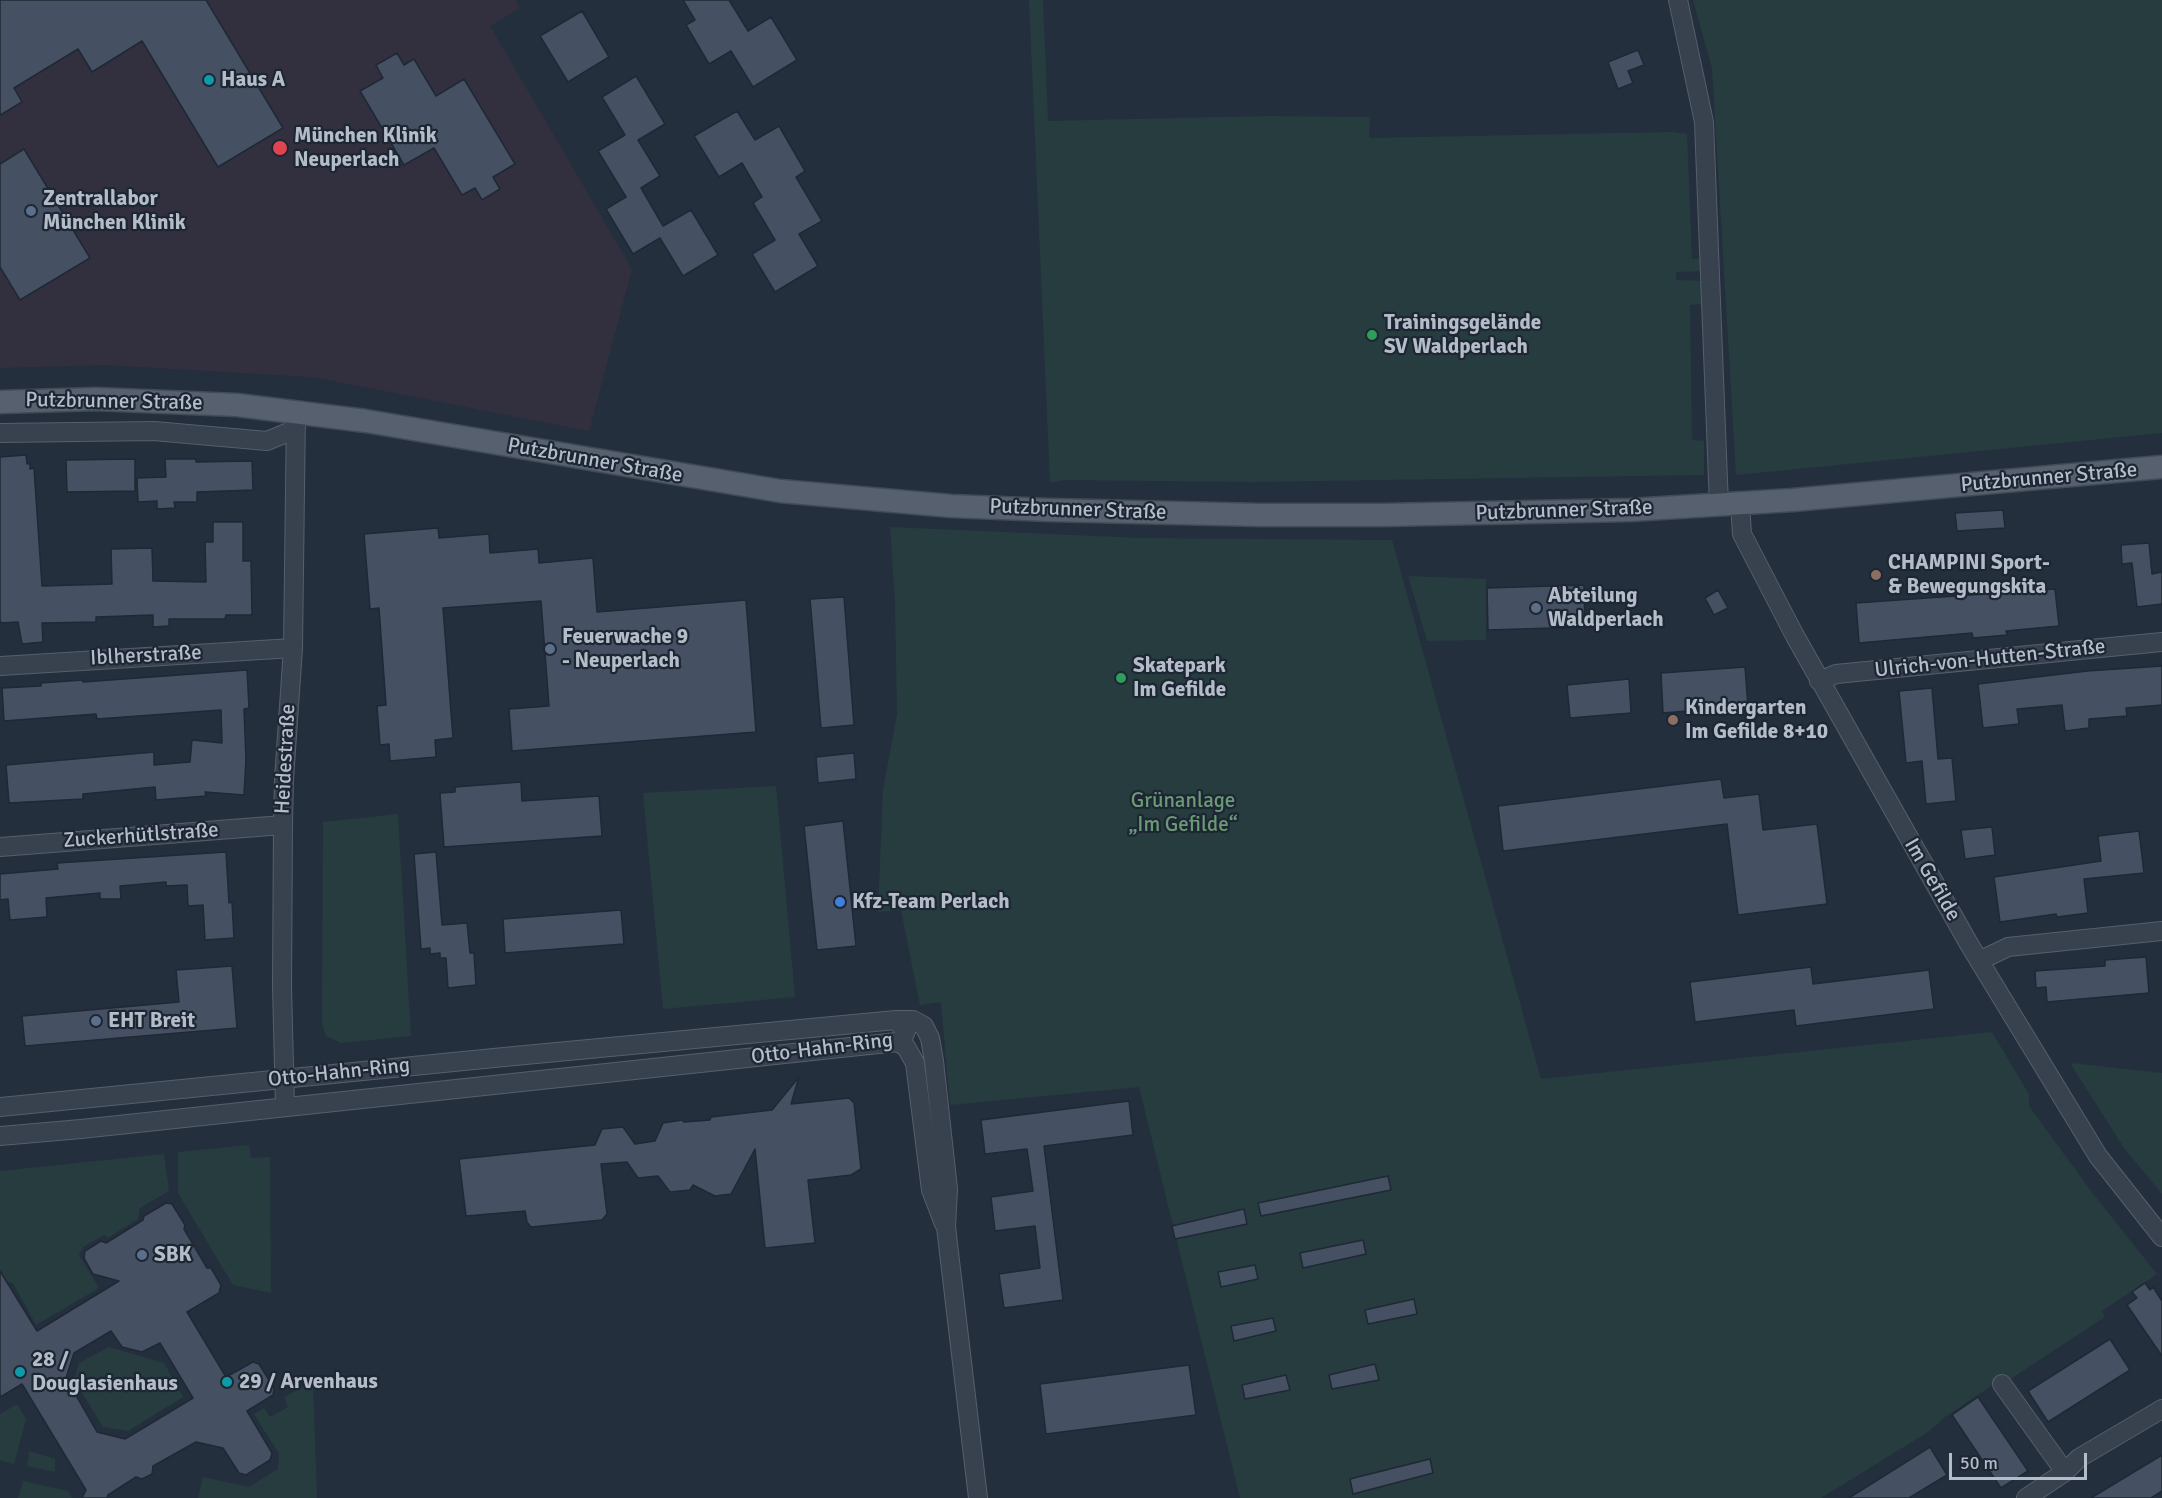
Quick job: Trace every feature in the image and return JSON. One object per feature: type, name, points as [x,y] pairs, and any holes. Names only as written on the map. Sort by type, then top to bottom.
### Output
[{"type":"main road","name":"Putzbrunner Straße","points":[[0,402],[96,399],[237,405],[296,420],[780,491],[951,506],[1261,515],[1566,512],[1729,505],[2162,467]]},
{"type":"street","name":"Im Gefilde","points":[[1678,0],[1704,122],[1729,505],[1819,681],[1979,961],[2098,1156],[2162,1237]]},
{"type":"street","name":"Putzbrunner Straße","points":[[0,433],[154,431],[267,441],[296,420]]},
{"type":"street","name":"Heidestraße","points":[[285,1107],[283,1079],[283,825],[293,648],[296,420]]},
{"type":"street","name":"Ulrich-von-Hutten-Straße","points":[[1819,681],[1836,674],[2162,642]]},
{"type":"street","name":"Iblherstraße","points":[[0,666],[293,648]]},
{"type":"street","name":"Zuckerhütlstraße","points":[[0,847],[283,825]]},
{"type":"street","points":[[1979,961],[2008,947],[2162,931]]},
{"type":"street","points":[[896,1020],[914,1020],[924,1026],[930,1038],[948,1189],[945,1227],[978,1498]]},
{"type":"street","name":"Otto-Hahn-Ring","points":[[0,1107],[896,1020],[906,1031],[903,1038],[897,1042],[0,1136]]},
{"type":"street","points":[[897,1042],[906,1047],[915,1063],[931,1190],[945,1227]]},
{"type":"street","points":[[2002,1384],[2066,1472]]},
{"type":"street","points":[[2026,1498],[2066,1472],[2079,1458],[2162,1409]]},
{"type":"shaded area","name":"München Klinik Neuperlach","points":[[0,0],[515,0],[520,8],[490,26],[632,269],[589,431],[313,377],[105,365],[0,368]]},
{"type":"green space","name":"Trainingsgelände SV Waldperlach","points":[[1029,0],[1043,0],[1048,121],[1268,116],[1370,117],[1369,138],[1672,132],[1687,134],[1692,259],[1704,259],[1704,271],[1676,272],[1676,280],[1703,281],[1703,304],[1690,305],[1692,440],[1704,441],[1704,475],[1253,482],[1064,480],[1050,483]]},
{"type":"green space","points":[[1693,0],[2162,0],[2162,433],[1736,475],[1712,68]]},
{"type":"green space","name":"Grünanlage „Im Gefilde“","points":[[890,527],[1141,538],[1392,540],[1541,1079],[1992,1032],[2029,1094],[2029,1106],[2094,1195],[2157,1274],[2102,1311],[2105,1317],[2009,1380],[2006,1376],[1945,1417],[1928,1432],[1821,1498],[1240,1498],[1139,1087],[950,1105],[941,1002],[920,1005],[901,910],[878,912],[883,790],[897,714],[895,603]]},
{"type":"green space","points":[[1408,576],[1486,579],[1486,640],[1427,641]]},
{"type":"green space","points":[[776,786],[795,997],[663,1009],[643,793]]},
{"type":"green space","points":[[398,814],[411,1036],[341,1043],[326,1036],[322,1024],[323,822]]},
{"type":"green space","points":[[2070,1063],[2162,1073],[2162,1194],[2124,1148]]},
{"type":"green space","points":[[249,1145],[251,1158],[270,1157],[271,1293],[233,1285],[178,1193],[178,1152]]},
{"type":"green space","points":[[164,1154],[169,1191],[140,1208],[138,1219],[108,1238],[104,1235],[83,1247],[79,1255],[99,1288],[36,1325],[13,1283],[0,1281],[0,1171]]},
{"type":"green space","points":[[109,1347],[164,1363],[183,1397],[128,1431],[103,1427],[74,1380],[79,1363]]},
{"type":"green space","points":[[313,1381],[317,1498],[198,1498],[203,1477],[249,1487],[278,1469],[279,1454],[254,1414],[264,1408],[270,1417],[288,1407],[284,1397]]},
{"type":"green space","points":[[17,1404],[26,1419],[14,1464],[0,1460],[0,1414]]},
{"type":"green space","points":[[29,1451],[55,1459],[55,1472],[27,1466]]},
{"type":"green space","points":[[23,1481],[68,1491],[72,1498],[18,1498]]},
{"type":"building","name":"Haus A","points":[[0,0],[206,0],[283,128],[218,167],[142,41],[92,72],[78,49],[14,88],[22,102],[0,115]]},
{"type":"building","points":[[683,0],[729,0],[748,31],[771,17],[797,60],[753,87],[731,51],[709,64],[686,25],[695,20]]},
{"type":"building","points":[[582,11],[609,57],[568,82],[540,36]]},
{"type":"building","points":[[1638,50],[1644,65],[1628,71],[1633,83],[1618,89],[1608,62]]},
{"type":"building","points":[[397,53],[404,65],[414,59],[436,96],[464,79],[515,164],[493,177],[500,189],[482,200],[475,188],[462,195],[434,148],[404,165],[360,91],[383,78],[376,65]]},
{"type":"building","points":[[636,76],[665,124],[638,140],[660,176],[641,188],[663,226],[691,210],[718,255],[683,276],[660,238],[633,254],[606,209],[626,197],[598,151],[625,135],[602,97]]},
{"type":"building","points":[[737,111],[755,140],[779,126],[805,171],[796,177],[822,221],[799,234],[818,266],[775,292],[752,254],[775,240],[753,203],[762,197],[742,163],[719,177],[694,136]]},
{"type":"building","name":"Zentrallabor München Klinik","points":[[24,149],[90,258],[20,300],[0,267],[0,164]]},
{"type":"building","points":[[26,455],[30,469],[34,468],[42,586],[112,584],[111,549],[152,548],[153,581],[206,582],[205,542],[213,542],[213,522],[243,522],[243,561],[251,561],[252,615],[226,615],[225,619],[169,619],[169,626],[153,627],[153,615],[96,617],[96,622],[42,623],[43,642],[22,644],[18,622],[2,623],[0,621],[0,457]]},
{"type":"building","points":[[135,459],[135,491],[67,492],[66,460]]},
{"type":"building","points":[[165,459],[196,459],[196,462],[252,461],[253,490],[197,492],[197,502],[174,502],[175,508],[157,509],[157,501],[138,502],[137,478],[166,477]]},
{"type":"building","points":[[2003,510],[2005,528],[1957,531],[1955,513]]},
{"type":"building","points":[[438,528],[439,538],[489,534],[490,553],[538,549],[539,563],[593,558],[597,612],[746,600],[756,732],[512,751],[509,709],[549,706],[541,601],[443,608],[453,738],[435,740],[436,757],[390,761],[389,744],[380,745],[377,706],[386,705],[379,608],[370,609],[364,534]]},
{"type":"building","points":[[2149,543],[2152,574],[2162,572],[2162,604],[2137,607],[2132,563],[2122,564],[2121,545]]},
{"type":"building","name":"Abteilung Waldperlach","points":[[1584,585],[1585,627],[1488,630],[1487,588]]},
{"type":"building","points":[[2055,589],[2059,626],[2006,631],[2007,635],[1973,638],[1972,633],[1859,643],[1856,603]]},
{"type":"building","points":[[1718,590],[1728,608],[1714,615],[1705,598]]},
{"type":"building","points":[[844,597],[854,725],[821,728],[810,599]]},
{"type":"building","points":[[2162,666],[2162,705],[2126,708],[2127,716],[2089,719],[2089,728],[2065,731],[2062,705],[2017,709],[2019,724],[1983,728],[1978,684],[2087,671]]},
{"type":"building","points":[[1745,667],[1748,706],[1663,713],[1661,673]]},
{"type":"building","points":[[247,670],[249,708],[244,709],[246,759],[244,795],[205,792],[206,796],[156,800],[155,787],[83,794],[83,799],[9,803],[6,765],[154,752],[154,765],[190,762],[192,740],[222,743],[221,710],[97,719],[96,714],[4,721],[2,688],[41,686],[41,683]]},
{"type":"building","points":[[1629,679],[1631,713],[1570,718],[1567,685]]},
{"type":"building","points":[[1932,688],[1938,759],[1952,758],[1956,801],[1926,804],[1922,761],[1906,763],[1899,691]]},
{"type":"building","points":[[854,753],[856,779],[818,783],[816,757]]},
{"type":"building","points":[[1721,779],[1724,798],[1759,794],[1763,830],[1817,824],[1827,904],[1738,915],[1727,824],[1503,851],[1498,806]]},
{"type":"building","points":[[521,782],[522,801],[599,796],[602,836],[444,847],[440,793],[455,792],[455,787]]},
{"type":"building","points":[[843,821],[856,946],[817,950],[804,826]]},
{"type":"building","points":[[1992,827],[1995,855],[1965,859],[1961,830]]},
{"type":"building","points":[[2139,831],[2144,873],[2084,879],[2088,913],[2057,917],[2056,914],[2000,922],[1994,877],[2101,861],[2098,836]]},
{"type":"building","points":[[226,852],[234,938],[205,940],[203,905],[188,906],[187,885],[166,886],[166,882],[120,886],[121,899],[100,899],[100,893],[46,898],[47,917],[10,920],[8,899],[0,900],[0,874],[58,869],[57,863]]},
{"type":"building","points":[[436,852],[442,925],[467,923],[470,953],[474,953],[476,985],[448,988],[446,958],[440,958],[440,953],[430,954],[430,948],[421,949],[414,854]]},
{"type":"building","points":[[621,910],[624,944],[505,953],[503,919]]},
{"type":"building","points":[[2146,957],[2149,993],[2047,1002],[2046,987],[2036,988],[2035,971],[2105,966],[2105,960]]},
{"type":"building","points":[[232,966],[237,1028],[25,1046],[22,1016],[179,1002],[176,970]]},
{"type":"building","points":[[1811,967],[1813,984],[1929,970],[1934,1009],[1796,1026],[1794,1010],[1695,1022],[1690,982]]},
{"type":"building","points":[[799,1077],[791,1104],[849,1098],[854,1103],[861,1169],[851,1175],[808,1180],[815,1243],[765,1248],[755,1149],[731,1194],[715,1196],[693,1185],[690,1190],[670,1192],[658,1176],[638,1178],[627,1162],[601,1164],[607,1214],[602,1220],[531,1227],[527,1222],[525,1211],[466,1216],[459,1159],[595,1145],[602,1129],[623,1127],[635,1144],[655,1141],[663,1123],[710,1120],[711,1117],[772,1110]]},
{"type":"building","points":[[1129,1101],[1133,1135],[1044,1146],[1063,1300],[1004,1308],[999,1274],[1040,1268],[1035,1226],[995,1231],[991,1197],[1033,1191],[1027,1149],[985,1154],[981,1120]]},
{"type":"building","points":[[1388,1176],[1391,1190],[1261,1216],[1258,1203]]},
{"type":"building","name":"29 / Arvenhaus","points":[[166,1203],[172,1204],[207,1268],[211,1268],[221,1285],[219,1293],[187,1312],[226,1377],[253,1362],[259,1364],[274,1388],[273,1395],[247,1411],[272,1453],[270,1460],[246,1475],[239,1473],[223,1448],[196,1442],[153,1466],[152,1474],[142,1479],[136,1477],[108,1495],[107,1498],[82,1498],[86,1490],[22,1384],[0,1397],[0,1271],[37,1331],[119,1281],[93,1274],[84,1258],[85,1251],[101,1241],[106,1243],[143,1220],[144,1216]],"holes":[[[111,1331],[122,1347],[142,1352],[160,1343],[193,1398],[125,1439],[97,1432],[66,1378],[74,1353]]]},
{"type":"building","points":[[1244,1209],[1247,1224],[1175,1239],[1172,1226]]},
{"type":"building","points":[[1363,1240],[1366,1254],[1303,1268],[1300,1253]]},
{"type":"building","points":[[1255,1265],[1258,1279],[1221,1287],[1218,1272]]},
{"type":"building","points":[[2145,1283],[2150,1290],[2153,1287],[2162,1301],[2162,1356],[2127,1305],[2137,1298],[2132,1292]]},
{"type":"building","points":[[1414,1299],[1417,1314],[1368,1324],[1365,1310]]},
{"type":"building","points":[[1273,1318],[1276,1331],[1234,1341],[1231,1326]]},
{"type":"building","points":[[2110,1339],[2130,1370],[2048,1422],[2028,1391]]},
{"type":"building","points":[[1375,1364],[1379,1380],[1332,1389],[1329,1375]]},
{"type":"building","points":[[1189,1365],[1196,1415],[1046,1434],[1040,1384]]},
{"type":"building","points":[[1286,1375],[1290,1390],[1245,1399],[1242,1385]]},
{"type":"building","points":[[1978,1397],[2028,1471],[2001,1488],[1952,1415]]},
{"type":"building","points":[[1930,1447],[1947,1475],[1909,1498],[1849,1498]]},
{"type":"building","points":[[2162,1455],[2162,1491],[2151,1498],[2091,1498]]},
{"type":"building","points":[[1430,1459],[1433,1473],[1353,1494],[1350,1479]]},
{"type":"place","name":"Haus A","points":[[209,80]]},
{"type":"place","name":"München Klinik Neuperlach","points":[[280,148]]},
{"type":"place","name":"Zentrallabor München Klinik","points":[[31,211]]},
{"type":"place","name":"Trainingsgelände SV Waldperlach","points":[[1372,335]]},
{"type":"place","name":"CHAMPINI Sport- & Bewegungskita","points":[[1876,575]]},
{"type":"place","name":"Abteilung Waldperlach","points":[[1536,608]]},
{"type":"place","name":"Feuerwache 9 - Neuperlach","points":[[550,649]]},
{"type":"place","name":"Skatepark Im Gefilde","points":[[1121,678]]},
{"type":"place","name":"Kindergarten Im Gefilde 8+10","points":[[1673,720]]},
{"type":"place","name":"Kfz-Team Perlach","points":[[840,902]]},
{"type":"place","name":"EHT Breit","points":[[96,1021]]},
{"type":"place","name":"SBK","points":[[142,1255]]},
{"type":"place","name":"28 / Douglasienhaus","points":[[20,1372]]},
{"type":"place","name":"29 / Arvenhaus","points":[[227,1382]]}]
